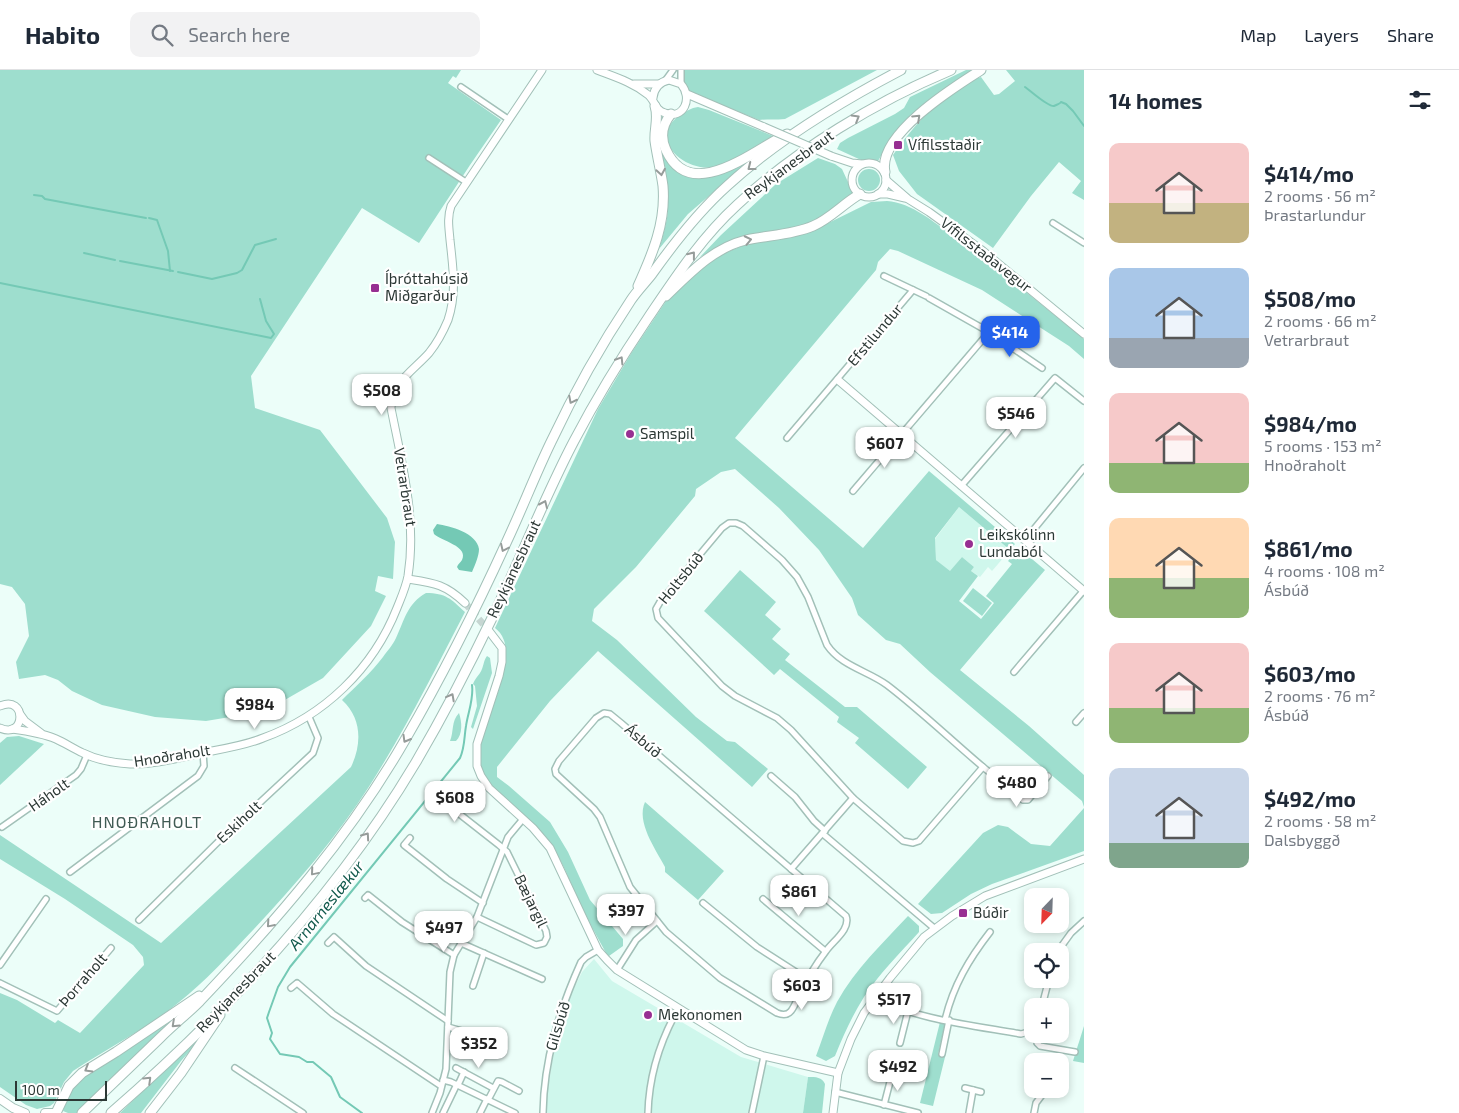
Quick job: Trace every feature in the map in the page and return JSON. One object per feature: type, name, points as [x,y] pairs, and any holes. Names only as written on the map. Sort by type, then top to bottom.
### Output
[{"type":"highway","name":"Reykjanesbraut","points":[[82,1113],[210,990],[269,925],[323,861],[362,808],[405,741],[433,692],[488,583],[550,443],[603,345],[632,298],[697,217],[751,166],[804,127],[865,89],[901,70]]},
{"type":"highway","name":"Reykjanesbraut","points":[[111,1113],[224,1008],[284,942],[323,896],[392,799],[417,760],[493,615],[574,441],[619,361],[675,276],[709,233],[765,180],[797,156],[862,115],[931,78],[951,70]]},
{"type":"highway","points":[[885,176],[884,162],[886,153],[902,132],[935,102],[981,70]]},
{"type":"highway","points":[[632,298],[653,253],[659,235],[662,215],[663,185],[655,138],[658,114],[654,102]]},
{"type":"highway","points":[[671,114],[662,132],[665,149],[670,158],[679,166],[689,172],[698,174],[723,170],[773,140],[804,127]]},
{"type":"highway","points":[[654,309],[698,265],[717,252],[747,240],[802,231],[816,225],[860,194]]},
{"type":"highway","points":[[55,1113],[69,1086],[82,1073],[210,990]]},
{"type":"highway","points":[[150,1113],[204,1041],[224,1008]]},
{"type":"main road","points":[[0,1099],[13,1108],[25,1113]]},
{"type":"main road","points":[[45,1113],[55,1113]]},
{"type":"street","name":"Vetrarbraut","points":[[408,578],[412,534],[391,403],[393,394],[397,386],[430,351],[440,337],[453,302],[455,283],[448,215],[450,206],[542,70]]},
{"type":"street","points":[[598,70],[633,84],[654,102],[662,112],[671,114],[680,111],[686,104],[687,94],[681,84],[681,70]]},
{"type":"street","points":[[654,102],[655,88],[673,70]]},
{"type":"street","points":[[633,84],[673,80],[681,84]]},
{"type":"street","points":[[461,87],[508,119]]},
{"type":"street","name":"Vífilsstaðavegur","points":[[687,94],[840,160],[863,164],[877,164],[885,176],[908,199],[983,251],[1084,334]]},
{"type":"street","name":"Vífilsstaðavegur","points":[[686,104],[707,103]]},
{"type":"street","points":[[429,158],[466,182]]},
{"type":"street","points":[[840,160],[852,177],[854,187],[860,194]]},
{"type":"street","points":[[852,177],[858,167],[863,164]]},
{"type":"street","points":[[878,194],[884,188],[885,176]]},
{"type":"street","name":"Vífilsstaðavegur","points":[[860,194],[869,196],[888,194],[908,199]]},
{"type":"street","points":[[1053,223],[1084,243]]},
{"type":"street","name":"Efstilundur","points":[[884,276],[927,297],[990,332],[1042,368]]},
{"type":"street","name":"Efstilundur","points":[[788,438],[913,290]]},
{"type":"street","points":[[853,491],[990,332]]},
{"type":"street","points":[[961,486],[1055,378],[1084,401]]},
{"type":"street","points":[[838,380],[1084,590],[1014,672]]},
{"type":"street","points":[[1025,540],[1084,468]]},
{"type":"street","name":"Holtsbúð","points":[[983,767],[922,839],[917,842],[908,843],[903,841],[853,798],[778,718],[728,692],[716,681],[660,620],[656,614],[657,606],[722,528],[728,523],[736,523],[743,526],[793,571],[805,590],[827,645],[832,652],[846,663],[888,685],[1023,800],[1028,800],[1048,776]]},
{"type":"street","points":[[408,578],[445,587],[454,592],[465,603]]},
{"type":"street","name":"Hnoðraholt","points":[[20,714],[25,721],[42,733],[87,755],[102,760],[130,764],[160,762],[262,739],[309,717],[358,673],[372,656],[390,625],[408,578]]},
{"type":"street","points":[[489,631],[502,648],[502,662],[479,737],[477,766],[489,788],[543,838],[556,858],[598,950],[617,970],[746,1050],[838,1074]]},
{"type":"street","points":[[0,706],[11,704],[17,708],[20,714],[20,722],[5,730]]},
{"type":"street","name":"Ásbúð","points":[[602,713],[613,716],[792,869],[846,916],[847,919],[846,926],[825,951],[791,1011],[784,1015],[776,1013],[720,978],[672,937],[657,921],[627,882],[600,817],[555,772],[558,761],[602,713]]},
{"type":"street","points":[[1076,722],[1084,713]]},
{"type":"street","name":"Eskiholt","points":[[139,920],[313,752],[318,738],[309,717]]},
{"type":"street","name":"Hnoðraholt","points":[[5,730],[42,733]]},
{"type":"street","points":[[70,872],[198,776],[204,766],[203,752]]},
{"type":"street","name":"Háholt","points":[[2,828],[76,775],[82,769],[87,755]]},
{"type":"street","points":[[770,776],[795,797],[824,832],[934,928]]},
{"type":"street","name":"Bæjargil","points":[[445,791],[439,798],[503,848],[513,863],[546,931],[547,939],[541,944],[536,944],[477,917]]},
{"type":"street","points":[[792,869],[853,798]]},
{"type":"street","name":"Bæjargil","points":[[432,1113],[442,1083],[447,1059],[450,972],[454,955],[477,917],[503,848],[511,833],[523,819]]},
{"type":"street","points":[[410,838],[404,845],[447,879],[483,903]]},
{"type":"street","points":[[833,1113],[838,1074],[851,1039],[864,1012],[874,997],[924,937],[962,909],[997,890],[1084,859]]},
{"type":"street","points":[[365,898],[368,895],[402,922],[454,955]]},
{"type":"street","points":[[0,966],[46,899]]},
{"type":"street","points":[[762,899],[825,951]]},
{"type":"street","points":[[703,902],[757,947],[808,979]]},
{"type":"street","points":[[617,970],[636,940],[657,921]]},
{"type":"street","points":[[1064,943],[1084,921]]},
{"type":"street","points":[[942,1054],[952,994],[968,961],[990,932]]},
{"type":"street","points":[[328,942],[334,937],[366,966],[448,1024],[483,1037]]},
{"type":"street","points":[[461,943],[542,979]]},
{"type":"street","name":"Þorraholt","points":[[0,983],[57,1011],[111,948]]},
{"type":"street","name":"Gilsbúð","points":[[543,1113],[543,1089],[559,1015],[582,962],[586,956],[598,950]]},
{"type":"street","points":[[473,986],[484,953]]},
{"type":"street","points":[[291,988],[302,977]]},
{"type":"street","points":[[297,982],[333,1014],[442,1083],[457,1085],[515,1113]]},
{"type":"street","points":[[874,997],[895,1008],[947,1020],[1024,1034]]},
{"type":"street","points":[[648,1113],[650,1088],[657,1059],[667,1031],[678,1009]]},
{"type":"street","points":[[900,1043],[908,1011]]},
{"type":"street","points":[[1038,1043],[1040,1046],[1075,1052]]},
{"type":"street","points":[[752,1113],[764,1056]]},
{"type":"street","points":[[235,1068],[303,1113]]},
{"type":"street","points":[[456,1068],[493,1088]]},
{"type":"street","points":[[443,1113],[464,1072]]},
{"type":"street","points":[[884,1105],[892,1074]]},
{"type":"street","points":[[480,1113],[493,1088],[499,1081],[519,1091]]},
{"type":"street","points":[[966,1088],[981,1092]]},
{"type":"street","points":[[969,1113],[973,1090]]},
{"type":"street","points":[[835,1092],[918,1113]]},
{"type":"street","points":[[1034,1113],[1036,1103],[1040,1098]]},
{"type":"shaded area","points":[[0,70],[461,70],[456,78],[453,76],[448,83],[501,120],[419,243],[362,208],[251,376],[255,408],[320,430],[387,518],[395,542],[393,579],[378,576],[375,591],[386,596],[371,626],[323,678],[283,701],[242,715],[206,721],[155,717],[102,705],[72,691],[58,680],[45,675],[19,679],[16,662],[29,636],[25,604],[12,587],[0,584]]},
{"type":"shaded area","points":[[683,70],[877,70],[785,119],[759,120],[690,92],[684,82]]},
{"type":"shaded area","points":[[966,70],[974,70],[889,142],[878,161],[861,160],[837,149],[840,143],[848,138],[904,108],[910,97]]},
{"type":"shaded area","points":[[1006,70],[1084,70],[1084,200],[1072,193],[1081,181],[1059,162],[1031,196],[993,248],[917,194],[899,171],[893,155],[910,132],[931,109],[968,82],[981,77],[994,95],[999,94],[1015,81]]},
{"type":"shaded area","points":[[698,107],[773,136],[737,158],[721,165],[702,167],[691,164],[681,159],[673,151],[668,143],[667,134],[671,124],[680,115]]},
{"type":"shaded area","points":[[661,152],[683,172],[699,177],[718,175],[753,160],[688,214],[659,249],[667,218],[668,201],[666,176]]},
{"type":"shaded area","points":[[818,158],[835,164],[842,169],[854,195],[813,224],[725,244],[700,257],[776,184]]},
{"type":"shaded area","points":[[869,169],[877,172],[880,180],[877,188],[869,191],[861,188],[858,180],[861,172]]},
{"type":"shaded area","points":[[887,201],[905,205],[922,214],[1020,287],[1084,339],[1084,359],[1069,346],[982,290],[890,249],[878,262],[876,270],[735,438],[863,548],[929,471],[1015,544],[1010,550],[959,507],[935,538],[936,560],[950,571],[962,557],[974,567],[971,571],[978,576],[959,601],[981,619],[994,603],[986,596],[1012,564],[1008,561],[1019,548],[1045,570],[960,670],[1029,726],[1084,775],[1084,807],[1082,801],[930,672],[900,644],[886,640],[858,615],[852,598],[819,550],[779,508],[735,469],[721,472],[696,489],[695,496],[636,567],[594,609],[592,621],[617,640],[696,717],[727,741],[735,742],[768,769],[752,787],[598,651],[550,701],[497,767],[497,777],[550,822],[568,852],[590,900],[623,939],[623,946],[609,956],[578,900],[563,866],[549,841],[490,785],[480,766],[480,751],[484,733],[498,693],[506,655],[504,640],[495,628],[598,409],[632,352],[668,298],[695,272],[720,255],[747,244],[808,233],[871,202]]},
{"type":"shaded area","name":"Leikskólinn Lundaból","points":[[959,507],[1010,550],[992,571],[988,567],[980,577],[971,571],[974,567],[962,557],[950,572],[936,560],[935,539]]},
{"type":"shaded area","points":[[437,524],[462,531],[477,543],[479,549],[477,561],[472,572],[459,570],[457,567],[462,560],[462,551],[434,534],[433,530]]},
{"type":"shaded area","points":[[740,570],[776,602],[765,615],[781,629],[772,639],[790,654],[785,660],[845,707],[857,707],[927,767],[908,789],[855,743],[859,738],[837,722],[839,717],[780,669],[774,675],[704,611]]},
{"type":"shaded area","points":[[973,588],[992,603],[982,616],[963,601]]},
{"type":"shaded area","points":[[426,593],[439,594],[448,598],[465,612],[408,721],[370,785],[330,842],[300,877],[254,929],[198,986],[153,1021],[73,1071],[64,1082],[54,1103],[50,1106],[37,1109],[26,1105],[0,1087],[0,993],[17,1000],[55,1023],[58,1020],[80,1033],[144,965],[143,957],[133,945],[65,899],[0,859],[0,835],[161,943],[351,767],[357,749],[357,723],[349,707],[342,700],[383,657],[395,641],[404,618],[411,607]]},
{"type":"shaded area","points":[[487,656],[490,658],[492,673],[473,729],[471,727],[477,706],[475,686],[473,684]]},
{"type":"shaded area","points":[[459,713],[460,735],[456,741],[450,741],[455,719]]},
{"type":"shaded area","points":[[19,736],[44,744],[0,785],[0,743],[7,737]]},
{"type":"shaded area","points":[[645,802],[724,871],[698,900],[665,872],[665,867],[645,826],[643,810]]},
{"type":"shaded area","points":[[1084,808],[1084,851],[992,884],[971,894],[942,913],[931,914],[918,904],[983,833],[998,825],[1008,827],[1031,844],[1050,846]]},
{"type":"shaded area","points":[[908,916],[919,926],[919,932],[870,988],[848,1026],[835,1056],[826,1061],[816,1056],[831,1015],[844,990],[870,957]]},
{"type":"shaded area","points":[[594,959],[612,981],[741,1057],[808,1077],[803,1113],[546,1113],[546,1100],[557,1032],[569,998],[582,972]]},
{"type":"shaded area","points":[[181,1014],[80,1113],[63,1111],[72,1087],[82,1078]]},
{"type":"shaded area","points":[[940,1022],[945,1023],[938,1055],[945,1057],[933,1106],[920,1103]]},
{"type":"shaded area","points":[[1084,1026],[1084,1063],[1073,1061]]},
{"type":"shaded area","points":[[202,1034],[204,1035],[181,1061],[141,1113],[120,1113]]},
{"type":"shaded area","points":[[808,1077],[816,1077],[825,1084],[822,1113],[803,1113]]},
{"type":"waterway","points":[[1025,87],[1051,106],[1061,102],[1066,104],[1084,126]]},
{"type":"waterway","points":[[34,195],[42,196],[45,199],[146,218]]},
{"type":"waterway","points":[[149,218],[157,220],[168,251],[170,271]]},
{"type":"waterway","points":[[178,272],[212,279],[237,273],[242,270],[255,245],[276,239]]},
{"type":"waterway","points":[[84,253],[115,260]]},
{"type":"waterway","points":[[120,261],[173,271]]},
{"type":"waterway","points":[[0,283],[271,338],[274,334],[266,321],[260,299]]},
{"type":"waterway","name":"Arnarneslækur","points":[[362,1113],[340,1097],[331,1077],[313,1062],[307,1062],[299,1057],[280,1054],[270,1039],[272,1033],[267,1018],[278,987],[290,967],[460,758],[472,700],[472,685]]},
{"type":"tunnel","points":[[465,603],[489,631]]},
{"type":"place","name":"Vífilsstaðir","points":[[898,145]]},
{"type":"place","name":"Íþróttahúsið Miðgarður","points":[[375,288]]},
{"type":"place","name":"Samspil","points":[[630,434]]},
{"type":"place","name":"Leikskólinn Lundaból","points":[[969,544]]},
{"type":"place","name":"Búðir","points":[[963,913]]},
{"type":"place","name":"Mekonomen","points":[[648,1015]]},
{"type":"district","name":"HNOÐRAHOLT","points":[[147,822]]}]
